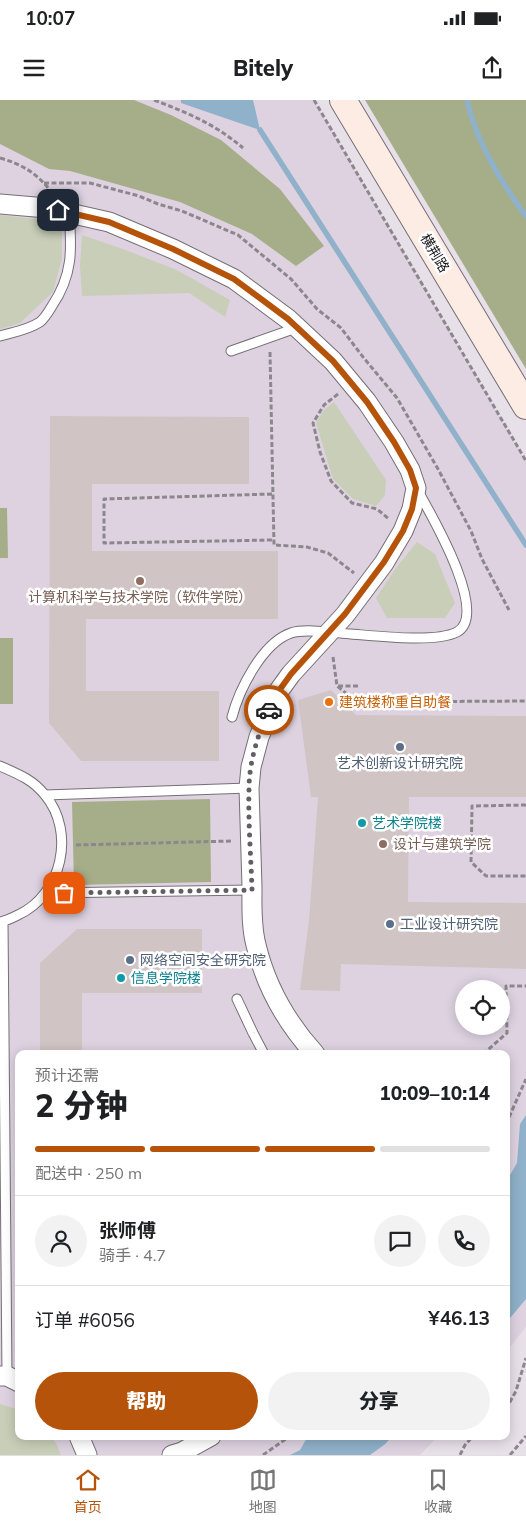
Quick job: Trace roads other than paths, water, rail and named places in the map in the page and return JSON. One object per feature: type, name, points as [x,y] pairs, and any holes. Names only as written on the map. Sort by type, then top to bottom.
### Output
[{"type":"street","name":"横荆路","points":[[343,100],[526,406]]},
{"type":"street","points":[[0,204],[47,208],[109,222],[173,249],[234,279],[288,319],[333,361],[367,402],[410,470],[416,488],[412,509],[403,531],[368,584],[330,632],[291,674],[278,692],[259,736],[251,767],[249,788],[250,840],[255,943],[276,1000],[294,1028],[313,1050]]},
{"type":"street","points":[[81,1440],[87,1455]]},
{"type":"street","points":[[172,1455],[182,1452],[204,1440]]},
{"type":"lane","points":[[0,336],[24,330],[42,321],[62,290],[68,274],[70,257],[69,213]]},
{"type":"lane","points":[[231,351],[297,328]]},
{"type":"lane","points":[[232,718],[243,688],[263,655],[279,639],[292,632],[330,632],[415,638],[442,636],[458,632],[464,624],[467,612],[464,588],[442,536],[416,488]]},
{"type":"lane","points":[[0,766],[25,777],[45,795],[58,819],[62,845],[58,871],[46,893],[27,911],[2,922],[9,1378]]},
{"type":"lane","points":[[45,795],[249,788]]},
{"type":"lane","points":[[46,893],[252,890]]},
{"type":"lane","points":[[237,999],[262,1050]]},
{"type":"water","points":[[181,100],[253,100],[260,130],[181,103]]},
{"type":"water","points":[[526,1115],[526,1299],[510,1318],[510,1175],[517,1163],[520,1124]]},
{"type":"water","points":[[306,1440],[389,1440],[370,1455],[290,1455],[300,1450]]},
{"type":"waterway","points":[[467,100],[476,130],[491,161],[526,216]]},
{"type":"waterway","points":[[260,130],[526,545]]},
{"type":"place","name":"计算机科学与技术学院（软件学院）","points":[[140,581]]},
{"type":"place","name":"建筑楼称重自助餐","points":[[329,702]]},
{"type":"place","name":"艺术创新设计研究院","points":[[400,747]]},
{"type":"place","name":"艺术学院楼","points":[[362,823]]},
{"type":"place","name":"设计与建筑学院","points":[[383,844]]},
{"type":"place","name":"工业设计研究院","points":[[390,924]]},
{"type":"place","name":"网络空间安全研究院","points":[[130,960]]},
{"type":"place","name":"信息学院楼","points":[[121,978]]}]
